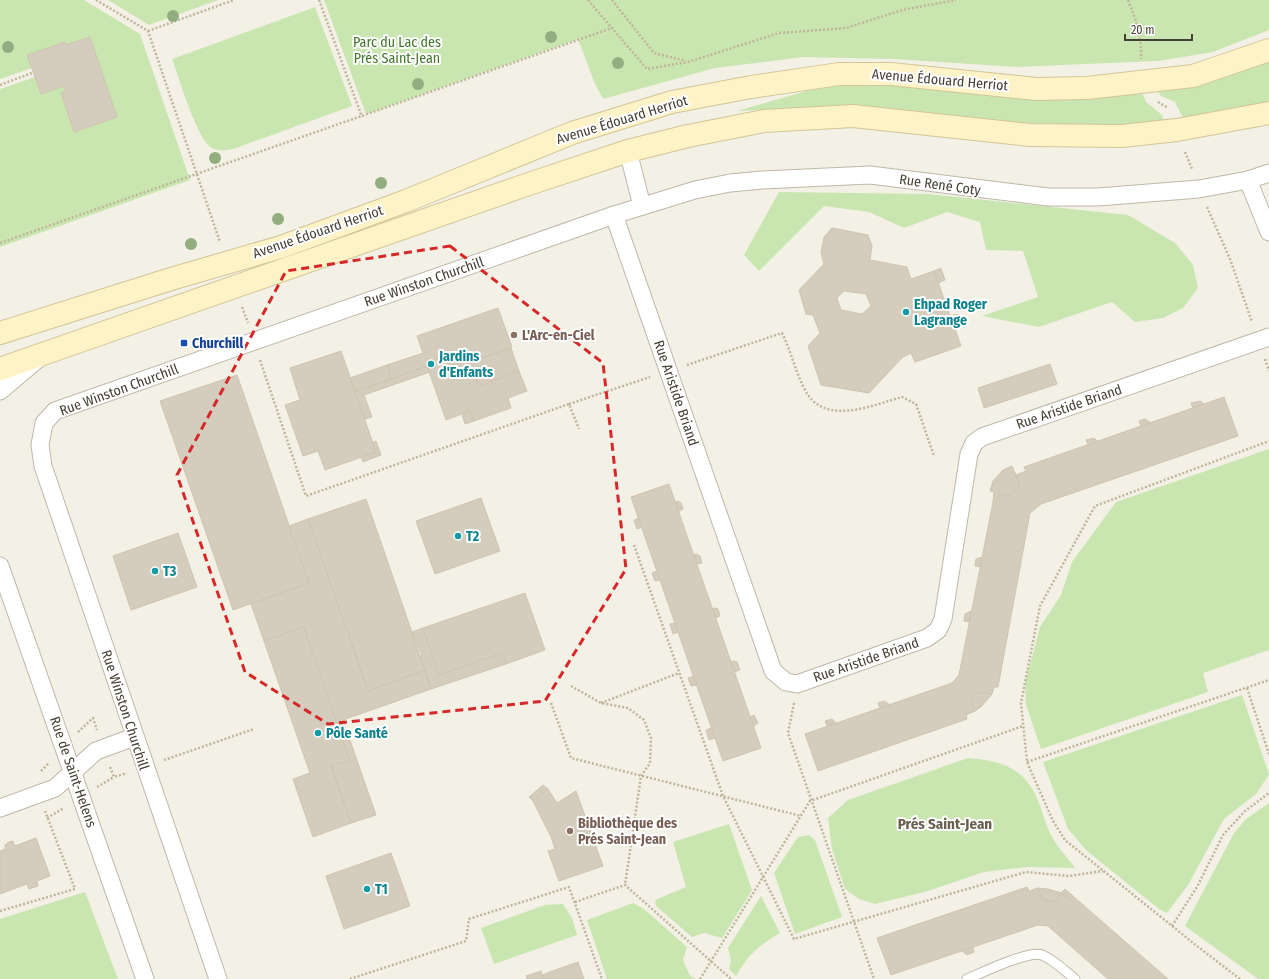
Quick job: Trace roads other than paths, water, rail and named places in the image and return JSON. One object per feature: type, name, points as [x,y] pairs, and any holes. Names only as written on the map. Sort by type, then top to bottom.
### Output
[{"type":"main road","name":"Avenue Édouard Herriot","points":[[0,333],[281,247],[406,201],[572,133],[672,102],[751,86],[839,74],[890,74],[1036,89],[1087,88],[1193,76],[1269,50]]},
{"type":"main road","name":"Avenue Édouard Herriot","points":[[0,369],[628,151],[688,136],[764,121],[853,116],[1030,135],[1122,136],[1177,130],[1269,113]]},
{"type":"street","points":[[628,151],[642,206]]},
{"type":"street","name":"Rue René Coty","points":[[614,215],[694,190],[730,183],[811,177],[870,175],[1048,197],[1098,197],[1192,190],[1248,180],[1269,173]]},
{"type":"street","points":[[1248,180],[1269,232]]},
{"type":"street","name":"Rue Aristide Briand","points":[[614,215],[773,672],[786,682],[797,684],[926,638],[938,630],[943,619],[969,454],[974,443],[982,437],[1269,338]]},
{"type":"street","name":"Rue Winston Churchill","points":[[218,979],[144,767],[43,466],[40,445],[44,423],[55,411],[614,215]]},
{"type":"street","name":"Avenue Édouard Herriot","points":[[0,391],[45,353]]},
{"type":"street","name":"Rue de Saint-Helens","points":[[0,566],[145,979]]},
{"type":"street","points":[[0,808],[55,788],[96,751],[134,737]]},
{"type":"lane","points":[[967,979],[1022,957],[1041,954],[1060,966],[1075,979]]},
{"type":"place","name":"Ehpad Roger Lagrange","points":[[906,312]]},
{"type":"place","name":"L'Arc-en-Ciel","points":[[514,335]]},
{"type":"place","name":"Churchill","points":[[184,343]]},
{"type":"place","name":"Jardins d'Enfants","points":[[431,364]]},
{"type":"place","name":"T2","points":[[458,536]]},
{"type":"place","name":"T3","points":[[155,571]]},
{"type":"place","name":"Pôle Santé","points":[[318,733]]},
{"type":"place","name":"Bibliothèque des Prés Saint-Jean","points":[[570,831]]},
{"type":"place","name":"T1","points":[[367,889]]},
{"type":"district","name":"Prés Saint-Jean","points":[[945,824]]},
{"type":"park label","name":"Parc du Lac des Prés Saint-Jean","points":[[397,50]]}]
